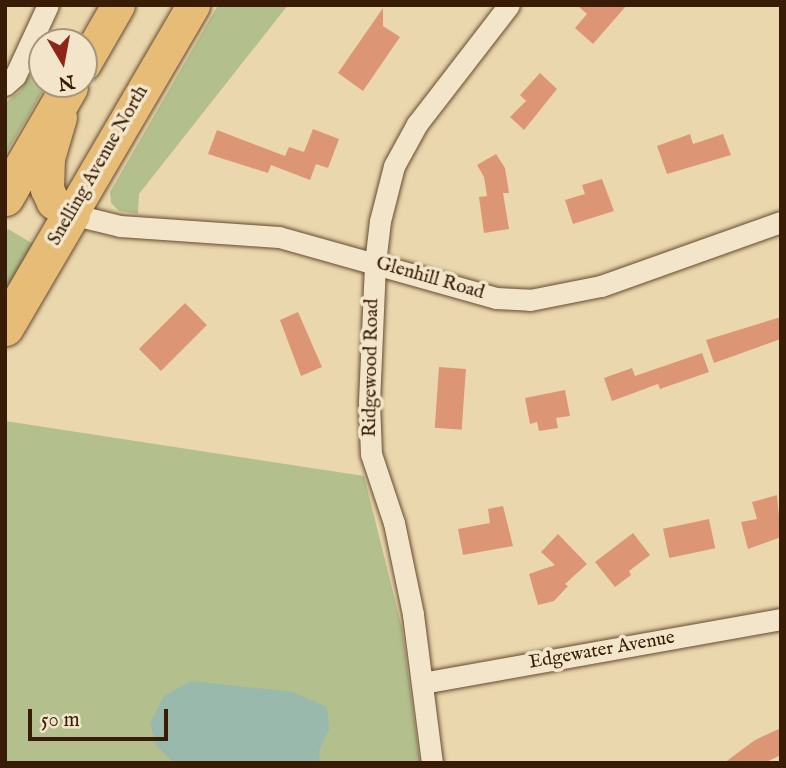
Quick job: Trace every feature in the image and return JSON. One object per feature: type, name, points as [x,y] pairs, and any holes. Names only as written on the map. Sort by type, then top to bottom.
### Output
[{"type":"highway","points":[[98,39],[118,5]]},
{"type":"highway","name":"Snelling Avenue North","points":[[5,327],[193,5]]},
{"type":"highway","points":[[5,197],[63,98]]},
{"type":"highway","points":[[68,98],[48,158],[47,189],[53,202],[71,214]]},
{"type":"street","points":[[10,81],[48,5]]},
{"type":"street","name":"Ridgewood Road","points":[[432,763],[413,614],[394,523],[370,454],[369,402],[375,263],[380,221],[394,166],[417,124],[509,5]]},
{"type":"street","name":"Glenhill Road","points":[[71,214],[120,226],[279,237],[496,298],[530,300],[601,286],[781,222]]},
{"type":"street","name":"Edgewater Avenue","points":[[422,683],[781,619]]},
{"type":"green space","points":[[218,5],[288,5],[139,194],[138,214],[119,211],[111,203],[110,192]]},
{"type":"green space","points":[[28,78],[28,98],[39,98],[5,155],[5,103],[20,91]]},
{"type":"green space","points":[[8,229],[35,245],[5,297],[5,234]]},
{"type":"green space","points":[[5,421],[364,476],[402,628],[420,763],[5,763]]},
{"type":"shaded area","points":[[191,681],[293,692],[327,707],[329,729],[319,751],[320,763],[174,763],[156,746],[150,723],[164,696]]},
{"type":"building","points":[[577,5],[627,5],[593,44],[575,28],[587,14]]},
{"type":"building","points":[[383,8],[383,26],[400,37],[363,91],[338,73]]},
{"type":"building","points":[[540,73],[557,89],[524,130],[510,117],[526,101],[520,95]]},
{"type":"building","points":[[313,129],[339,139],[328,168],[316,164],[310,180],[271,165],[268,173],[208,154],[217,130],[285,156],[289,147],[304,152]]},
{"type":"building","points":[[690,134],[693,144],[723,134],[731,155],[667,174],[657,146]]},
{"type":"building","points":[[496,154],[505,168],[509,193],[503,193],[509,229],[484,233],[479,197],[487,196],[484,177],[477,165]]},
{"type":"building","points":[[602,179],[614,211],[573,224],[565,200],[585,194],[582,185]]},
{"type":"building","points":[[185,303],[207,325],[161,371],[139,349]]},
{"type":"building","points":[[298,312],[322,367],[301,376],[280,320]]},
{"type":"building","points":[[781,317],[781,339],[714,363],[706,340]]},
{"type":"building","points":[[702,353],[709,372],[660,389],[658,384],[612,401],[604,378],[632,368],[635,376]]},
{"type":"building","points":[[439,367],[466,369],[462,430],[435,428]]},
{"type":"building","points":[[565,390],[570,416],[556,418],[558,428],[539,431],[537,422],[530,424],[525,398]]},
{"type":"building","points":[[777,495],[781,537],[748,549],[741,522],[757,519],[752,502]]},
{"type":"building","points":[[503,506],[513,546],[463,555],[458,529],[490,523],[488,509]]},
{"type":"building","points":[[709,519],[715,548],[669,558],[663,529]]},
{"type":"building","points":[[633,533],[650,555],[629,571],[631,575],[615,587],[595,562]]},
{"type":"building","points":[[558,534],[587,564],[565,584],[568,586],[554,601],[538,605],[529,574],[555,565],[541,552]]},
{"type":"building","points":[[781,728],[781,755],[764,763],[724,763],[755,740]]}]
